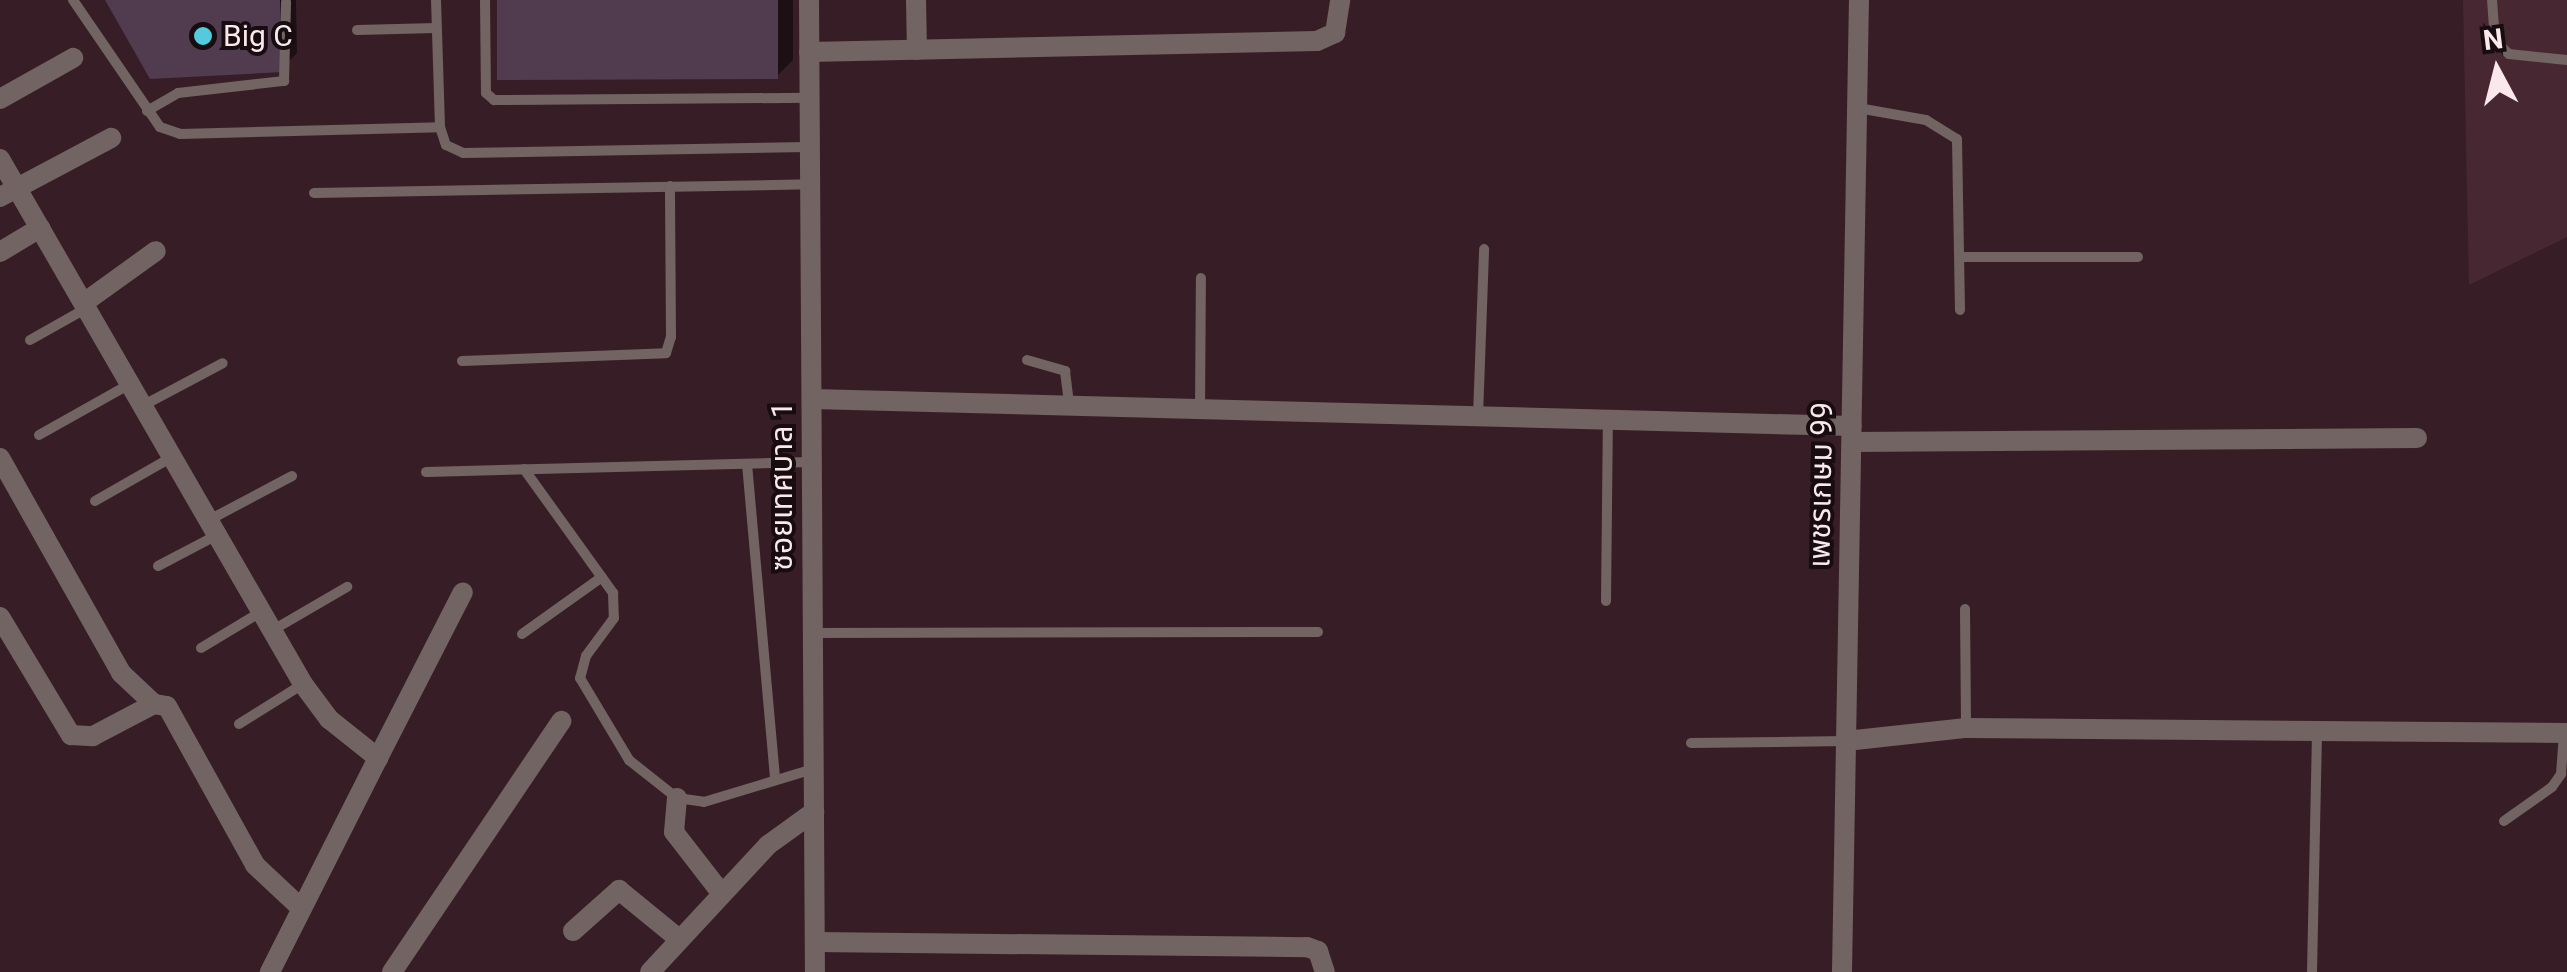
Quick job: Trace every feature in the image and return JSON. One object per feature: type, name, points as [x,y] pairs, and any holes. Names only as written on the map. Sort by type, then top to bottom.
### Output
[{"type":"street","name":"ซอยเทศบาล 1","points":[[810,0],[815,972]]},
{"type":"street","points":[[916,0],[917,50]]},
{"type":"street","points":[[810,52],[1317,41],[1334,33],[1340,0]]},
{"type":"street","name":"เพชรเกษม 99","points":[[1842,972],[1859,0]]},
{"type":"street","points":[[0,98],[73,58]]},
{"type":"street","points":[[8,192],[110,138]]},
{"type":"street","points":[[0,158],[8,192],[40,228],[86,304],[303,684],[330,719],[378,758]]},
{"type":"street","points":[[0,252],[40,228]]},
{"type":"street","points":[[86,304],[156,251]]},
{"type":"street","points":[[812,399],[1608,420],[1852,434],[2416,438]]},
{"type":"street","points":[[0,458],[120,673],[154,704],[167,706],[255,865],[302,909]]},
{"type":"street","points":[[270,972],[463,592]]},
{"type":"street","points":[[0,616],[72,735],[93,736],[154,704]]},
{"type":"street","points":[[392,972],[560,721]]},
{"type":"street","points":[[1846,741],[1966,728],[2566,733]]},
{"type":"street","points":[[677,798],[674,832],[722,894]]},
{"type":"street","points":[[650,972],[768,845],[814,812]]},
{"type":"street","points":[[573,931],[620,890],[679,939]]},
{"type":"street","points":[[815,942],[1307,948],[1318,951],[1325,972]]},
{"type":"lane","points":[[73,0],[147,112],[160,127],[180,134],[440,127]]},
{"type":"lane","points":[[436,0],[440,127],[446,145],[463,152],[808,147]]},
{"type":"lane","points":[[485,0],[486,93],[494,100],[810,98]]},
{"type":"lane","points":[[2492,0],[2494,41],[2510,54],[2567,60]]},
{"type":"lane","points":[[147,112],[178,93],[284,80],[286,2]]},
{"type":"lane","points":[[357,30],[436,28]]},
{"type":"lane","points":[[1857,108],[1926,120],[1957,139],[1960,310]]},
{"type":"lane","points":[[314,193],[809,184]]},
{"type":"lane","points":[[462,361],[666,353],[672,336],[670,186]]},
{"type":"lane","points":[[1478,416],[1484,250]]},
{"type":"lane","points":[[1960,257],[2138,257]]},
{"type":"lane","points":[[1200,409],[1201,278]]},
{"type":"lane","points":[[30,340],[86,304]]},
{"type":"lane","points":[[1027,360],[1066,371],[1070,406]]},
{"type":"lane","points":[[144,405],[223,363]]},
{"type":"lane","points":[[39,435],[131,384]]},
{"type":"lane","points":[[1606,601],[1608,420]]},
{"type":"lane","points":[[95,501],[173,457]]},
{"type":"lane","points":[[426,472],[812,462]]},
{"type":"lane","points":[[747,464],[775,780]]},
{"type":"lane","points":[[524,469],[602,578],[617,606],[580,678],[629,760],[677,798],[730,798],[814,768]]},
{"type":"lane","points":[[158,566],[292,476]]},
{"type":"lane","points":[[522,634],[602,578]]},
{"type":"lane","points":[[201,648],[347,588]]},
{"type":"lane","points":[[1965,609],[1966,728]]},
{"type":"lane","points":[[812,633],[1318,632]]},
{"type":"lane","points":[[239,724],[303,684]]},
{"type":"lane","points":[[2312,972],[2317,730]]},
{"type":"lane","points":[[2504,822],[2552,787],[2561,774],[2566,733]]},
{"type":"lane","points":[[1691,742],[1846,741]]},
{"type":"shaded area","points":[[2463,0],[2567,0],[2567,237],[2469,285]]},
{"type":"building","name":"Big C","points":[[105,0],[280,0],[282,72],[150,79]]},
{"type":"building","points":[[497,0],[778,0],[778,79],[497,80]]},
{"type":"place","name":"Big C","points":[[203,36]]}]
